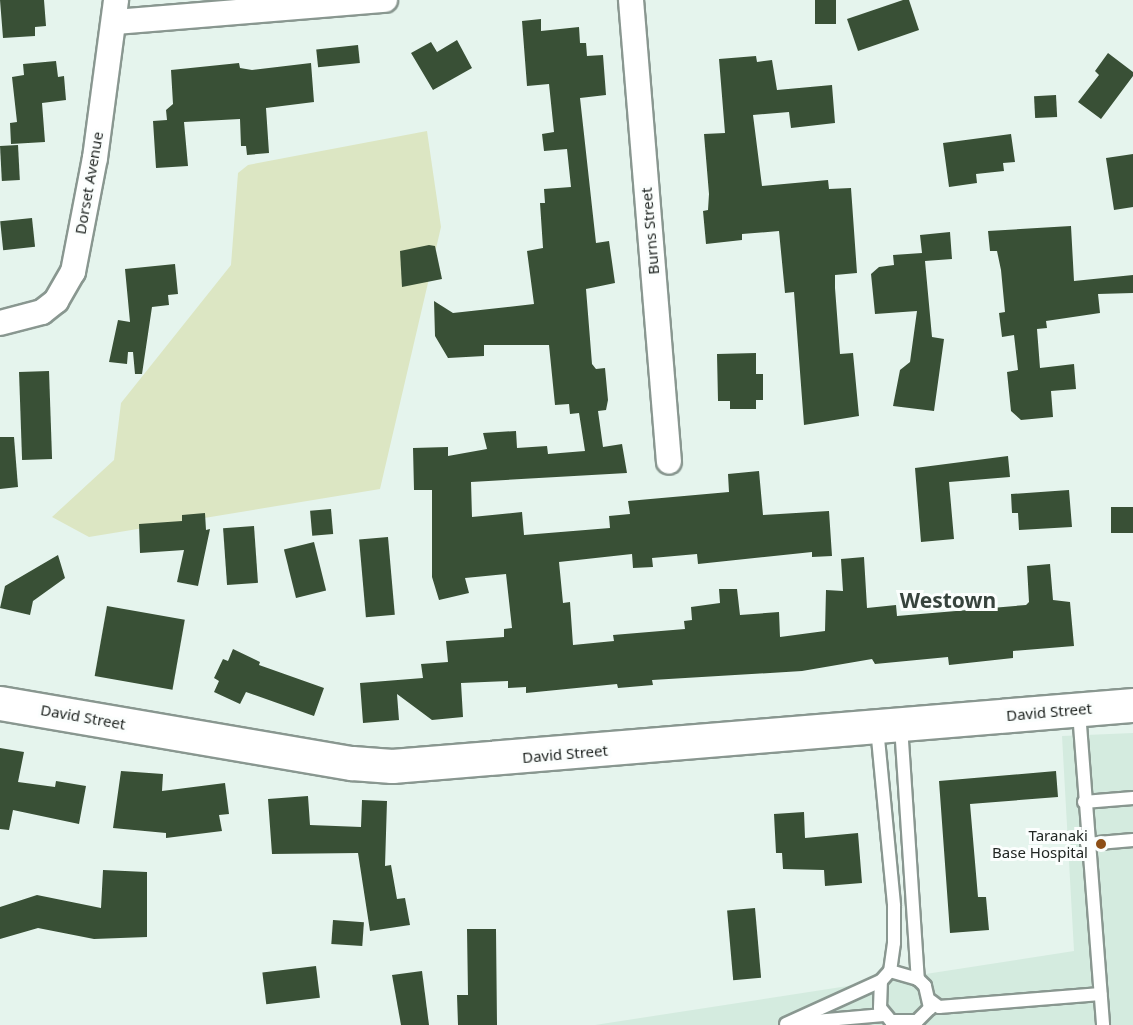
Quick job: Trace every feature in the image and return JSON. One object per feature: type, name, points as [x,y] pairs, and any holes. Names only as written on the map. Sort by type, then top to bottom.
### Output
[{"type":"street","points":[[116,11],[385,0]]},
{"type":"street","name":"Burns Street","points":[[631,0],[669,461]]},
{"type":"street","name":"Dorset Avenue","points":[[0,323],[42,312],[56,301],[73,272],[116,11]]},
{"type":"street","name":"David Street","points":[[0,703],[352,763],[392,766],[889,727],[1133,705]]},
{"type":"lane","points":[[1079,709],[1102,1025]]},
{"type":"lane","points":[[784,1024],[880,981],[890,971],[894,943],[894,906],[889,727]]},
{"type":"lane","points":[[889,727],[918,979],[931,1001],[939,1007],[1100,994]]},
{"type":"lane","points":[[1084,802],[1133,798]]},
{"type":"lane","points":[[1088,844],[1133,840]]},
{"type":"lane","points":[[890,971],[918,979]]},
{"type":"lane","points":[[880,981],[879,999],[884,1015]]},
{"type":"lane","points":[[784,1024],[884,1015],[900,1023],[917,1021],[926,1015],[931,1001]]},
{"type":"shaded area","name":"Taranaki Base Hospital","points":[[1133,733],[1133,1025],[595,1025],[1074,951],[1062,736]]},
{"type":"green space","points":[[427,131],[441,227],[380,489],[89,537],[52,517],[114,460],[121,403],[231,265],[238,173],[248,165]]},
{"type":"building","points":[[0,0],[44,0],[46,26],[35,27],[35,36],[3,38]]},
{"type":"building","points":[[815,0],[836,0],[836,24],[815,24]]},
{"type":"building","points":[[909,0],[919,30],[858,51],[847,19]]},
{"type":"building","points":[[541,19],[541,31],[579,27],[580,43],[586,43],[587,56],[603,55],[606,95],[580,98],[596,243],[609,241],[615,283],[586,289],[592,364],[596,369],[605,368],[608,400],[606,410],[598,411],[603,447],[622,444],[627,473],[471,482],[472,517],[522,512],[524,535],[610,528],[609,516],[630,514],[628,501],[729,492],[728,474],[759,471],[763,515],[829,511],[832,556],[812,557],[812,552],[698,564],[697,554],[652,558],[653,567],[633,568],[632,554],[559,562],[563,603],[570,602],[573,645],[614,641],[613,635],[685,629],[684,621],[692,620],[691,607],[720,603],[719,589],[737,589],[740,615],[779,612],[780,637],[825,631],[826,590],[843,591],[841,559],[864,557],[867,608],[896,605],[897,616],[1026,605],[1029,602],[1027,566],[1050,564],[1053,600],[1070,602],[1074,646],[1013,651],[1013,658],[949,665],[948,657],[875,664],[872,659],[802,671],[652,680],[653,685],[618,688],[617,684],[526,693],[526,687],[508,688],[508,681],[461,683],[463,717],[432,720],[397,694],[399,720],[363,723],[360,683],[423,678],[421,664],[448,662],[446,641],[504,637],[504,629],[512,628],[506,574],[465,578],[469,593],[439,600],[432,577],[432,490],[414,490],[413,448],[448,447],[448,456],[487,449],[483,433],[516,431],[517,448],[547,446],[548,454],[585,451],[579,413],[570,414],[569,404],[555,405],[549,345],[484,345],[484,356],[448,358],[435,336],[434,301],[453,313],[534,304],[527,251],[543,248],[540,203],[545,203],[544,189],[571,187],[567,149],[544,151],[542,134],[554,132],[549,84],[527,86],[522,21]]},
{"type":"building","points":[[457,40],[472,68],[433,90],[411,53],[431,42],[437,52]]},
{"type":"building","points":[[358,45],[360,63],[318,67],[316,49]]},
{"type":"building","points":[[1108,53],[1133,72],[1133,76],[1101,119],[1078,102],[1099,75],[1095,71]]},
{"type":"building","points":[[756,56],[757,62],[772,60],[777,90],[832,85],[835,123],[791,128],[789,112],[753,115],[762,186],[828,180],[829,189],[851,188],[857,273],[835,275],[835,288],[840,354],[853,353],[859,416],[804,425],[794,292],[785,293],[779,231],[742,234],[742,240],[706,244],[703,211],[708,210],[709,194],[704,134],[725,133],[719,59]]},
{"type":"building","points":[[56,61],[58,77],[64,76],[66,100],[42,103],[45,142],[11,144],[10,123],[17,122],[12,77],[24,75],[23,64]]},
{"type":"building","points":[[239,63],[240,68],[252,70],[311,63],[314,102],[266,108],[269,153],[247,155],[246,146],[241,146],[240,119],[184,122],[188,166],[156,168],[153,121],[167,120],[166,110],[173,104],[171,70]]},
{"type":"building","points":[[1056,95],[1057,117],[1035,118],[1034,96]]},
{"type":"building","points":[[1011,134],[1015,162],[1003,163],[1004,171],[976,174],[977,183],[949,187],[943,143]]},
{"type":"building","points":[[18,145],[20,180],[2,181],[0,146]]},
{"type":"building","points":[[1133,154],[1133,207],[1114,210],[1106,158]]},
{"type":"building","points":[[32,218],[35,247],[3,250],[0,221]]},
{"type":"building","points":[[1071,226],[1074,281],[1133,275],[1133,293],[1098,294],[1100,313],[1046,321],[1047,328],[1037,329],[1040,368],[1074,364],[1076,389],[1051,391],[1053,417],[1021,420],[1011,411],[1007,372],[1018,370],[1014,335],[1002,337],[999,313],[1005,312],[1001,270],[997,251],[990,251],[988,231]]},
{"type":"building","points":[[950,232],[952,259],[925,261],[932,337],[944,339],[934,411],[893,406],[900,370],[910,362],[917,311],[875,314],[871,274],[879,267],[894,265],[893,255],[922,253],[920,235]]},
{"type":"building","points":[[429,245],[435,246],[442,279],[402,287],[400,251]]},
{"type":"building","points":[[175,264],[178,294],[168,295],[169,305],[152,307],[142,374],[135,374],[133,352],[128,352],[127,364],[109,362],[118,320],[130,322],[125,269]]},
{"type":"building","points":[[756,353],[756,374],[763,374],[763,400],[756,400],[756,409],[730,409],[730,401],[718,401],[717,354]]},
{"type":"building","points":[[49,371],[52,459],[22,460],[19,372]]},
{"type":"building","points":[[0,437],[14,437],[18,487],[0,489]]},
{"type":"building","points":[[1008,456],[1010,477],[949,482],[954,539],[921,542],[915,468]]},
{"type":"building","points":[[1069,490],[1072,527],[1019,530],[1018,513],[1012,513],[1011,494]]},
{"type":"building","points":[[1111,507],[1133,507],[1133,533],[1111,533]]},
{"type":"building","points":[[331,509],[333,534],[312,536],[310,511]]},
{"type":"building","points":[[205,513],[206,530],[210,529],[198,586],[177,582],[184,550],[140,553],[139,524],[182,521],[182,515]]},
{"type":"building","points":[[254,526],[258,583],[227,585],[223,528]]},
{"type":"building","points":[[388,537],[395,615],[366,617],[359,540]]},
{"type":"building","points":[[314,542],[326,591],[296,598],[284,549]]},
{"type":"building","points":[[58,555],[65,578],[33,601],[30,615],[0,608],[5,586]]},
{"type":"building","points":[[107,606],[185,620],[172,690],[95,676]]},
{"type":"building","points":[[233,649],[260,662],[259,665],[324,688],[314,716],[246,692],[240,704],[214,692],[219,681],[214,678],[223,659],[228,661]]},
{"type":"building","points":[[0,748],[24,752],[18,782],[55,787],[56,781],[86,786],[79,824],[13,810],[9,830],[0,829]]},
{"type":"building","points":[[121,771],[163,774],[162,791],[225,783],[229,814],[219,815],[222,831],[166,838],[166,833],[113,828]]},
{"type":"building","points":[[1056,771],[1058,797],[970,804],[978,897],[986,897],[989,930],[950,933],[939,781]]},
{"type":"building","points":[[308,796],[310,825],[361,827],[362,800],[387,801],[385,866],[391,865],[397,899],[405,898],[410,925],[370,931],[358,853],[272,854],[268,799]]},
{"type":"building","points":[[804,812],[805,838],[858,833],[862,883],[825,886],[824,870],[783,869],[782,853],[776,853],[774,814]]},
{"type":"building","points":[[103,870],[147,872],[147,937],[94,939],[38,928],[0,939],[0,907],[37,895],[101,908]]},
{"type":"building","points":[[755,908],[761,978],[733,980],[727,910]]},
{"type":"building","points":[[333,920],[364,922],[362,946],[331,944]]},
{"type":"building","points":[[467,929],[496,929],[497,1025],[458,1025],[457,995],[468,995]]},
{"type":"building","points":[[316,966],[320,998],[266,1004],[262,973]]},
{"type":"building","points":[[422,971],[429,1025],[401,1025],[392,975]]},
{"type":"place","name":"Taranaki Base Hospital","points":[[1101,844]]},
{"type":"district","name":"Westown","points":[[948,600]]}]
